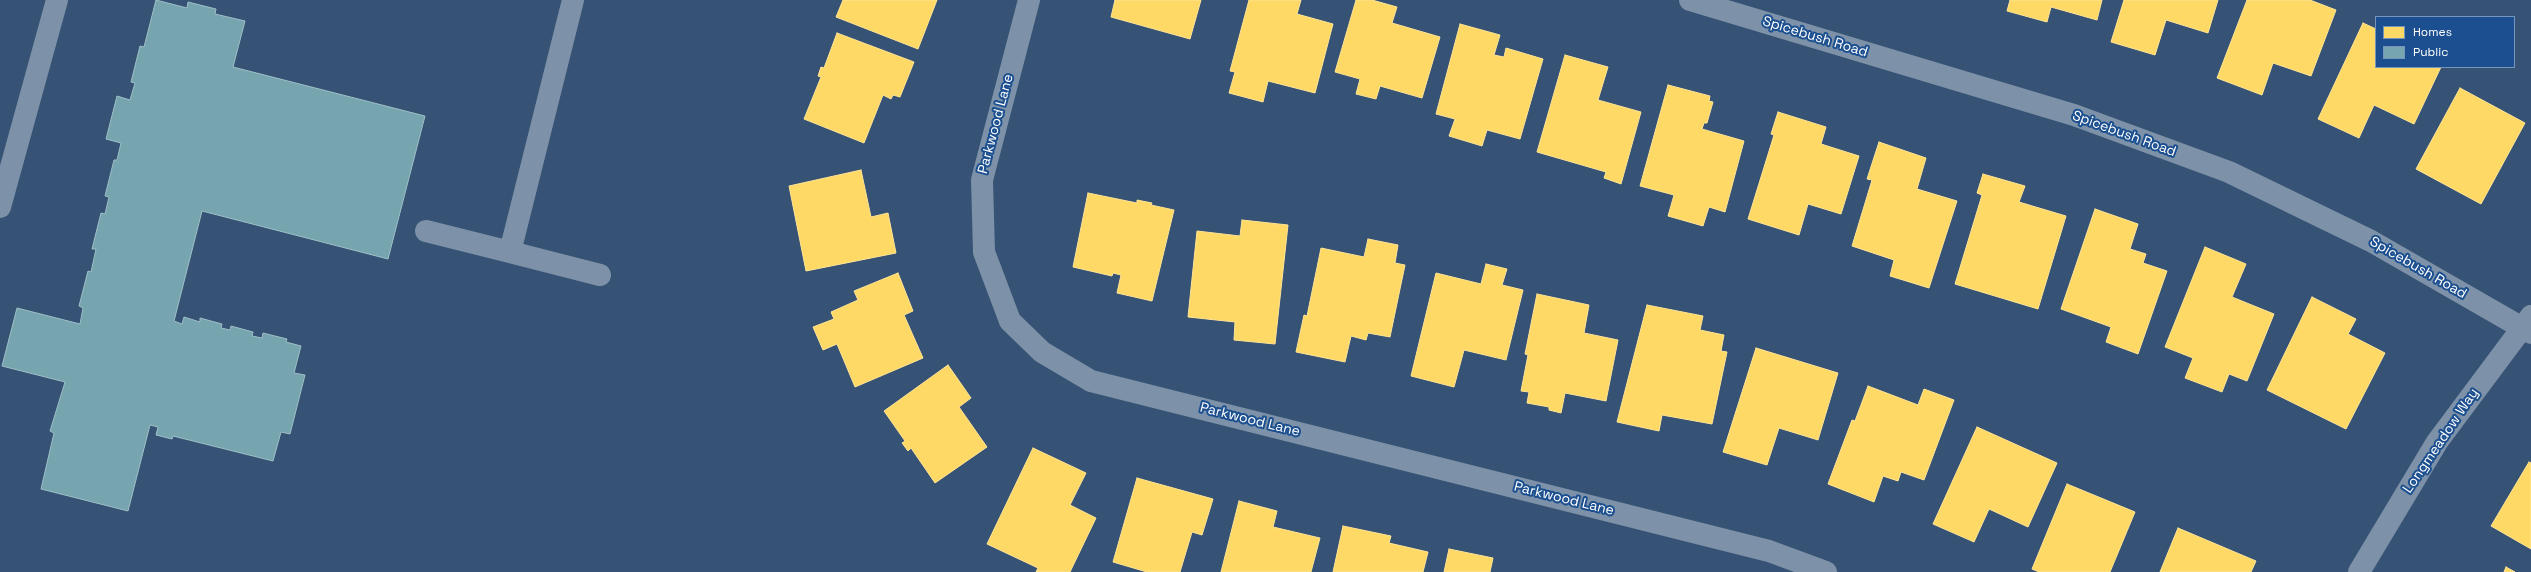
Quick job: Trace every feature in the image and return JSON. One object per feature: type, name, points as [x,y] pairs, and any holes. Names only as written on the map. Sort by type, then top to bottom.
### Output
[{"type":"street","points":[[0,206],[57,0]]},
{"type":"street","points":[[510,252],[573,0]]},
{"type":"street","name":"Parkwood Lane","points":[[1029,0],[982,180],[984,252],[1010,320],[1042,352],[1091,381],[1761,549],[1826,572]]},
{"type":"street","name":"Spicebush Road","points":[[1690,0],[2074,115],[2229,172],[2371,241],[2528,325]]},
{"type":"street","points":[[426,231],[600,275]]},
{"type":"street","name":"Longmeadow Way","points":[[2359,572],[2436,442],[2528,325]]},
{"type":"building: Homes","points":[[843,0],[937,0],[918,49],[836,17]]},
{"type":"building: Homes","points":[[1115,0],[1201,0],[1190,39],[1111,17]]},
{"type":"building: Homes","points":[[1249,0],[1301,0],[1297,14],[1333,24],[1315,93],[1268,81],[1263,102],[1229,93],[1235,72],[1230,71]]},
{"type":"building: Homes","points":[[1356,0],[1372,0],[1397,7],[1392,23],[1440,37],[1422,98],[1380,86],[1376,99],[1356,94],[1360,79],[1335,72]]},
{"type":"building: Homes","points":[[2010,0],[2102,0],[2097,20],[2051,7],[2047,22],[2007,11]]},
{"type":"building: Homes","points":[[2124,0],[2218,0],[2208,33],[2166,20],[2155,55],[2111,42]]},
{"type":"building: Homes","points":[[2247,0],[2310,0],[2336,10],[2311,76],[2273,63],[2262,95],[2217,78]]},
{"type":"building: Homes","points":[[2363,23],[2375,29],[2375,68],[2441,68],[2414,124],[2374,105],[2359,138],[2318,119]]},
{"type":"building: Homes","points":[[1460,24],[1500,35],[1494,55],[1504,57],[1506,48],[1543,59],[1520,139],[1487,130],[1482,146],[1449,136],[1455,119],[1436,114]]},
{"type":"building: Homes","points":[[837,33],[914,62],[900,97],[893,95],[891,99],[883,95],[864,143],[804,119],[821,77],[818,76],[821,67],[824,68]]},
{"type":"building: Homes","points":[[1565,55],[1608,67],[1598,100],[1641,112],[1621,184],[1604,178],[1606,172],[1537,152]]},
{"type":"building: Homes","points":[[1668,85],[1710,96],[1709,101],[1713,102],[1707,123],[1704,123],[1702,129],[1744,141],[1725,212],[1709,207],[1703,226],[1668,216],[1674,195],[1640,186]]},
{"type":"building: Homes","points":[[2460,88],[2525,123],[2481,204],[2416,169]]},
{"type":"building: Homes","points":[[1778,112],[1826,127],[1821,144],[1859,156],[1841,214],[1808,204],[1799,235],[1748,219],[1774,135],[1771,134]]},
{"type":"building: Homes","points":[[1879,142],[1926,158],[1917,189],[1957,201],[1929,288],[1890,276],[1894,260],[1852,246],[1872,180],[1867,179]]},
{"type":"building: Homes","points":[[861,170],[871,217],[888,213],[896,253],[806,271],[789,186]]},
{"type":"building: Homes","points":[[1983,174],[2025,186],[2019,202],[2066,216],[2038,309],[1955,284],[1982,195],[1977,193]]},
{"type":"building: Homes","points":[[1088,193],[1137,203],[1137,200],[1174,210],[1152,301],[1117,293],[1121,275],[1113,273],[1112,276],[1073,267]]},
{"type":"building: Homes","points":[[2095,209],[2138,224],[2130,249],[2146,254],[2143,263],[2167,271],[2138,354],[2106,342],[2111,327],[2061,309]]},
{"type":"building: Homes","points":[[1242,220],[1288,225],[1275,344],[1234,340],[1235,322],[1188,317],[1197,231],[1240,236]]},
{"type":"building: Homes","points":[[1368,239],[1398,245],[1395,263],[1405,265],[1390,337],[1368,333],[1366,340],[1351,336],[1345,362],[1296,352],[1304,315],[1307,316],[1321,248],[1364,257]]},
{"type":"building: Homes","points":[[2205,247],[2246,264],[2232,297],[2274,314],[2247,381],[2229,374],[2222,392],[2185,378],[2193,358],[2165,347]]},
{"type":"building: Homes","points":[[1486,264],[1507,269],[1502,285],[1523,290],[1506,360],[1464,350],[1454,387],[1411,376],[1436,273],[1481,284]]},
{"type":"building: Homes","points":[[898,273],[913,311],[904,315],[923,358],[855,387],[837,344],[823,350],[813,327],[834,319],[831,312],[858,300],[854,291]]},
{"type":"building: Homes","points":[[1537,294],[1589,305],[1584,333],[1618,340],[1606,401],[1565,393],[1561,413],[1549,410],[1549,407],[1527,403],[1529,392],[1521,391],[1528,355],[1525,354]]},
{"type":"building: Homes","points":[[2312,297],[2356,319],[2348,334],[2385,353],[2346,429],[2267,390]]},
{"type":"building: Homes","points":[[1647,305],[1703,316],[1700,330],[1724,335],[1721,351],[1727,352],[1712,424],[1662,415],[1659,431],[1617,422]]},
{"type":"building: Homes","points":[[1756,348],[1838,373],[1818,440],[1779,428],[1767,465],[1723,452]]},
{"type":"building: Homes","points":[[948,365],[971,398],[959,407],[987,447],[935,483],[911,448],[908,451],[902,443],[905,441],[884,411]]},
{"type":"building: Homes","points":[[1868,386],[1918,405],[1924,389],[1954,400],[1924,480],[1901,472],[1898,481],[1883,476],[1874,502],[1828,484],[1852,420],[1855,421]]},
{"type":"building: Homes","points":[[1977,427],[2057,463],[2028,527],[1989,509],[1974,542],[1933,524]]},
{"type":"building: Homes","points":[[1033,448],[1086,473],[1070,505],[1096,518],[1070,572],[1036,572],[1038,568],[987,544]]},
{"type":"building: Homes","points":[[2529,462],[2531,463],[2531,549],[2491,526]]},
{"type":"building: Homes","points":[[1137,478],[1213,499],[1202,535],[1192,532],[1180,572],[1147,572],[1113,562]]},
{"type":"building: Homes","points":[[2067,484],[2135,512],[2110,572],[2039,572],[2032,569]]},
{"type":"building: Homes","points":[[1239,501],[1277,511],[1273,527],[1320,538],[1311,572],[1221,572]]},
{"type":"building: Homes","points":[[1343,526],[1391,536],[1389,543],[1428,552],[1423,572],[1333,572]]},
{"type":"building: Homes","points":[[2178,528],[2256,561],[2251,572],[2160,572]]},
{"type":"building: Homes","points":[[1449,549],[1493,558],[1490,572],[1444,572]]},
{"type":"building: Homes","points":[[2506,567],[2515,572],[2504,572]]},
{"type":"building: Public","points":[[156,0],[187,8],[188,2],[216,9],[215,14],[245,21],[233,67],[425,116],[388,259],[202,211],[174,321],[182,324],[184,317],[200,322],[200,318],[222,324],[221,328],[230,330],[231,326],[253,332],[252,336],[262,338],[263,333],[287,339],[286,342],[301,346],[294,373],[305,375],[290,434],[281,432],[273,461],[173,436],[172,439],[156,435],[158,427],[150,425],[128,511],[41,489],[54,433],[50,431],[65,382],[2,366],[17,308],[80,324],[83,308],[79,306],[88,271],[91,272],[96,249],[92,249],[101,213],[105,214],[109,197],[105,196],[114,160],[117,160],[121,143],[106,139],[117,96],[130,100],[135,83],[131,82],[140,46],[144,47]]}]
